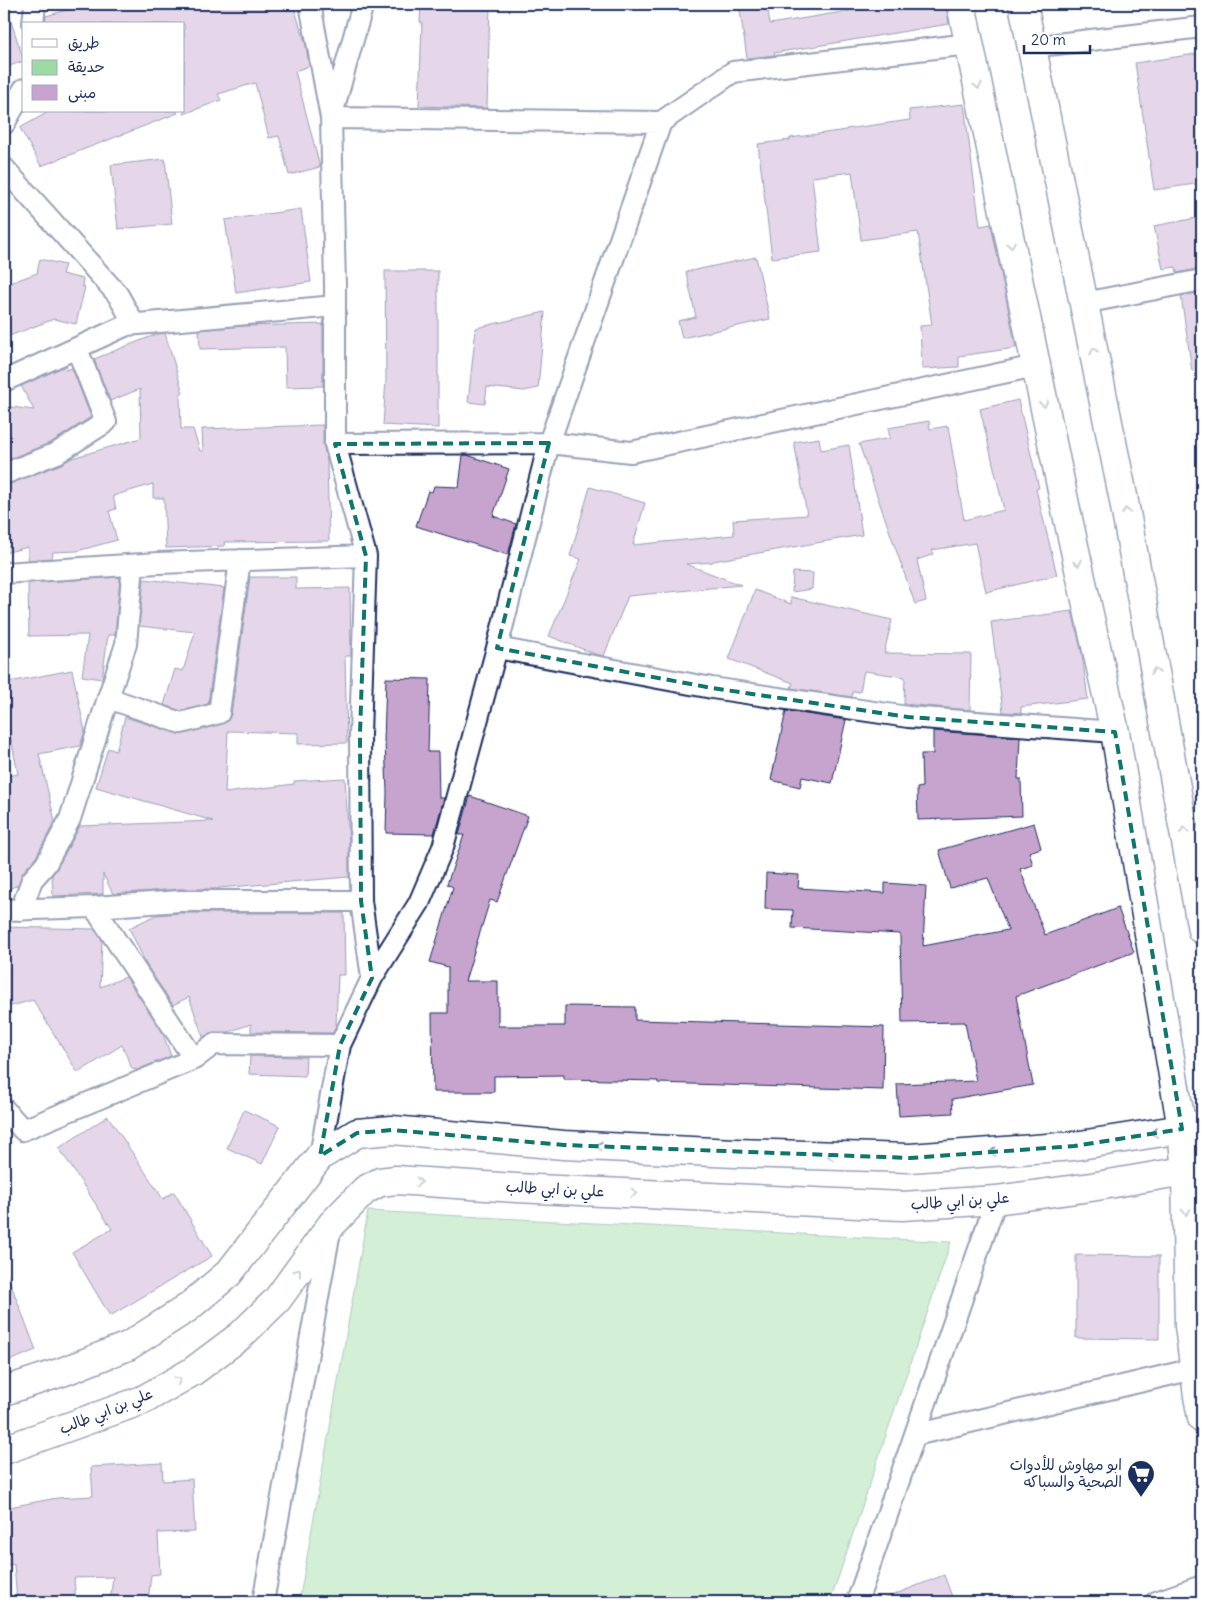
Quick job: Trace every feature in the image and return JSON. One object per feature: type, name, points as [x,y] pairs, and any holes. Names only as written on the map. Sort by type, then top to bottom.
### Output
[{"type":"main road","points":[[961,4],[1036,366],[1115,732],[1192,1126],[1194,1170],[1189,1326],[1202,1418]]},
{"type":"main road","points":[[1023,4],[1123,496],[1202,930]]},
{"type":"main road","points":[[4,1391],[62,1372],[128,1346],[186,1309],[229,1272],[320,1156],[357,1133],[392,1130],[564,1145],[735,1153],[910,1158],[1074,1146],[1192,1126]]},
{"type":"main road","name":"علي بن ابي طالب","points":[[4,1450],[143,1400],[192,1372],[240,1336],[277,1300],[332,1224],[365,1190],[380,1182],[396,1180],[902,1206],[996,1200],[1194,1170]]},
{"type":"street","points":[[33,22],[35,4]]},
{"type":"street","points":[[310,4],[331,118],[335,306],[335,444],[366,556],[360,734],[362,901],[372,978]]},
{"type":"street","points":[[331,118],[363,4]]},
{"type":"street","points":[[1031,46],[1202,27]]},
{"type":"street","points":[[331,118],[661,122],[734,72],[969,44]]},
{"type":"street","points":[[4,124],[22,92]]},
{"type":"street","points":[[320,1156],[340,1045],[372,978],[419,903],[443,847],[497,648],[549,443],[661,122]]},
{"type":"street","points":[[4,168],[118,295],[134,324]]},
{"type":"street","points":[[1084,303],[1202,280]]},
{"type":"street","points":[[4,381],[127,325],[335,306]]},
{"type":"street","points":[[4,474],[57,453],[106,422],[79,354]]},
{"type":"street","points":[[335,444],[549,443],[630,452],[1036,366]]},
{"type":"street","points":[[4,573],[133,565],[366,556]]},
{"type":"street","points":[[108,698],[181,723],[219,713],[240,560]]},
{"type":"street","points":[[12,910],[32,880],[46,864],[70,819],[126,644],[133,565]]},
{"type":"street","points":[[497,648],[712,688],[908,717],[1115,732]]},
{"type":"street","points":[[12,910],[94,908],[180,901],[362,901]]},
{"type":"street","points":[[94,908],[194,1060]]},
{"type":"street","points":[[4,1109],[23,1130],[194,1060],[214,1044],[340,1045]]},
{"type":"street","points":[[857,1602],[996,1200]]},
{"type":"street","points":[[263,1602],[332,1224]]},
{"type":"street","points":[[915,1435],[1194,1369]]},
{"type":"street","points":[[1156,1602],[1202,1586]]},
{"type":"highlighted area","points":[[549,443],[497,648],[712,688],[908,717],[1115,732],[1182,1129],[1074,1146],[910,1158],[564,1145],[392,1130],[357,1133],[320,1156],[340,1045],[372,978],[361,901],[360,734],[366,556],[335,444]]},
{"type":"green space","points":[[368,1211],[951,1242],[830,1602],[299,1602]]},
{"type":"building","points":[[87,4],[293,4],[306,45],[309,66],[295,71],[320,167],[289,175],[279,136],[269,138],[255,83],[218,94],[221,100],[184,114],[185,22],[45,22],[46,16]]},
{"type":"building","points":[[421,4],[490,4],[487,108],[419,106]]},
{"type":"building","points":[[739,4],[767,4],[770,24],[890,4],[946,4],[949,24],[774,53],[775,55],[747,58]]},
{"type":"building","points":[[7,9],[22,55],[22,62],[4,68],[4,10]]},
{"type":"building","points":[[1202,53],[1202,183],[1154,190],[1135,63]]},
{"type":"building","points":[[964,104],[980,226],[991,224],[1016,348],[959,356],[959,367],[922,369],[920,326],[932,325],[918,232],[861,240],[852,172],[812,177],[821,252],[772,258],[758,144],[910,120],[909,110]]},
{"type":"building","points":[[48,112],[178,113],[41,166],[20,128]]},
{"type":"building","points":[[165,159],[172,224],[118,229],[111,165]]},
{"type":"building","points":[[301,209],[311,282],[236,293],[225,220]]},
{"type":"building","points":[[1202,217],[1202,268],[1177,273],[1176,267],[1163,269],[1154,226]]},
{"type":"building","points":[[756,257],[770,319],[682,338],[678,321],[696,317],[686,272]]},
{"type":"building","points":[[40,259],[65,265],[62,274],[83,279],[82,286],[85,287],[76,324],[54,319],[4,338],[4,285],[37,273]]},
{"type":"building","points":[[385,271],[438,271],[438,428],[383,425],[386,379]]},
{"type":"building","points":[[1202,292],[1202,370],[1192,371],[1181,296]]},
{"type":"building","points":[[545,312],[538,388],[524,391],[487,387],[485,404],[468,402],[476,328]]},
{"type":"building","points":[[323,324],[323,386],[286,387],[285,347],[200,349],[199,330],[243,326]]},
{"type":"building","points":[[165,333],[183,393],[180,394],[181,429],[193,429],[200,451],[203,451],[202,429],[323,425],[323,444],[327,461],[329,541],[224,542],[225,546],[166,548],[164,498],[153,498],[153,484],[113,496],[116,509],[109,511],[117,540],[77,551],[53,552],[52,558],[28,560],[28,547],[4,553],[4,486],[72,458],[141,438],[140,389],[110,401],[94,359],[157,334]]},
{"type":"building","points":[[67,365],[66,370],[72,368],[91,417],[52,442],[4,461],[4,406],[34,410],[21,386]]},
{"type":"building","points":[[1018,400],[1039,488],[1036,489],[1057,575],[986,592],[975,543],[932,550],[934,554],[917,560],[926,601],[915,604],[859,444],[890,438],[888,428],[929,421],[930,429],[948,426],[964,520],[1004,510],[980,409]]},
{"type":"building","points":[[819,438],[821,450],[849,445],[862,535],[713,562],[686,564],[741,585],[628,596],[604,656],[549,636],[581,559],[570,556],[590,487],[645,503],[633,545],[734,535],[733,520],[807,515],[794,442]]},
{"type":"building","points":[[463,455],[509,469],[493,516],[516,524],[508,555],[416,526],[428,491],[432,492],[434,486],[459,487]]},
{"type":"building","points":[[793,572],[813,573],[812,589],[792,592]]},
{"type":"building","points":[[120,577],[115,635],[108,635],[102,679],[82,676],[88,635],[29,636],[28,583]]},
{"type":"building","points":[[250,577],[296,577],[296,589],[350,588],[351,656],[345,656],[347,743],[298,744],[298,733],[228,731],[225,793],[294,784],[294,781],[345,778],[349,877],[219,889],[179,889],[113,894],[103,874],[103,894],[53,896],[52,875],[80,826],[213,821],[96,787],[108,748],[116,751],[125,717],[178,734],[222,724],[228,720],[231,715]]},
{"type":"building","points":[[144,579],[224,588],[208,704],[181,711],[164,705],[175,669],[183,671],[195,632],[139,626]]},
{"type":"building","points":[[755,590],[791,604],[791,597],[892,620],[884,653],[971,654],[970,710],[904,704],[905,677],[864,671],[860,692],[853,691],[852,697],[791,688],[793,683],[729,659]]},
{"type":"building","points":[[1072,611],[1082,654],[1088,699],[1021,707],[1021,713],[1003,712],[991,622]]},
{"type":"building","points":[[72,670],[85,731],[80,746],[39,754],[55,821],[36,857],[23,872],[18,885],[4,891],[4,777],[18,774],[4,704],[4,683]]},
{"type":"building","points":[[386,678],[430,679],[428,752],[438,752],[439,798],[444,798],[434,834],[386,833],[387,792],[384,742]]},
{"type":"building","points":[[786,711],[846,720],[832,783],[802,777],[800,787],[771,780]]},
{"type":"building","points":[[933,731],[1020,737],[1018,779],[1021,779],[1022,816],[918,820],[917,788],[922,787],[921,754],[933,754]]},
{"type":"building","points":[[470,796],[528,816],[497,902],[490,900],[465,981],[498,981],[498,1026],[565,1026],[565,1006],[635,1007],[635,1020],[884,1027],[883,1090],[564,1079],[564,1075],[494,1076],[494,1092],[433,1092],[432,1013],[448,1013],[448,967],[430,962],[453,887],[447,884],[464,835],[459,835]]},
{"type":"building","points":[[1034,823],[1041,848],[1029,852],[1033,865],[1020,869],[1045,935],[1118,908],[1134,952],[1016,996],[1033,1085],[952,1099],[953,1113],[899,1116],[897,1084],[976,1081],[965,1022],[902,1023],[900,934],[792,928],[793,910],[765,909],[766,873],[799,875],[798,888],[885,893],[885,883],[926,886],[923,946],[1008,930],[988,878],[950,888],[939,850]]},
{"type":"building","points":[[180,913],[344,913],[345,975],[338,975],[336,1025],[333,1033],[251,1032],[251,1024],[228,1032],[213,1032],[203,1037],[189,997],[173,1005],[147,966],[129,928],[156,915]]},
{"type":"building","points":[[4,927],[94,929],[102,940],[100,987],[126,977],[162,1031],[171,1056],[137,1070],[132,1069],[122,1045],[78,1073],[33,1000],[4,1008]]},
{"type":"building","points":[[250,1056],[306,1057],[305,1076],[249,1074]]},
{"type":"building","points":[[244,1110],[280,1126],[262,1164],[227,1148]]},
{"type":"building","points":[[108,1116],[163,1199],[174,1192],[212,1256],[110,1316],[72,1252],[112,1229],[59,1148]]},
{"type":"building","points":[[1076,1255],[1159,1256],[1159,1339],[1076,1338]]},
{"type":"building","points":[[4,1270],[36,1350],[4,1363]]},
{"type":"building","points":[[162,1463],[163,1481],[192,1479],[195,1532],[158,1533],[160,1574],[151,1575],[148,1602],[110,1602],[113,1577],[74,1578],[76,1602],[17,1602],[14,1564],[4,1566],[4,1508],[57,1498],[93,1496],[91,1467]]},
{"type":"building","points":[[944,1575],[954,1602],[878,1602],[878,1601]]},
{"type":"place","name":"ابو مهاوش للأدوات الصحية والسباكه","points":[[1141,1498]]}]
